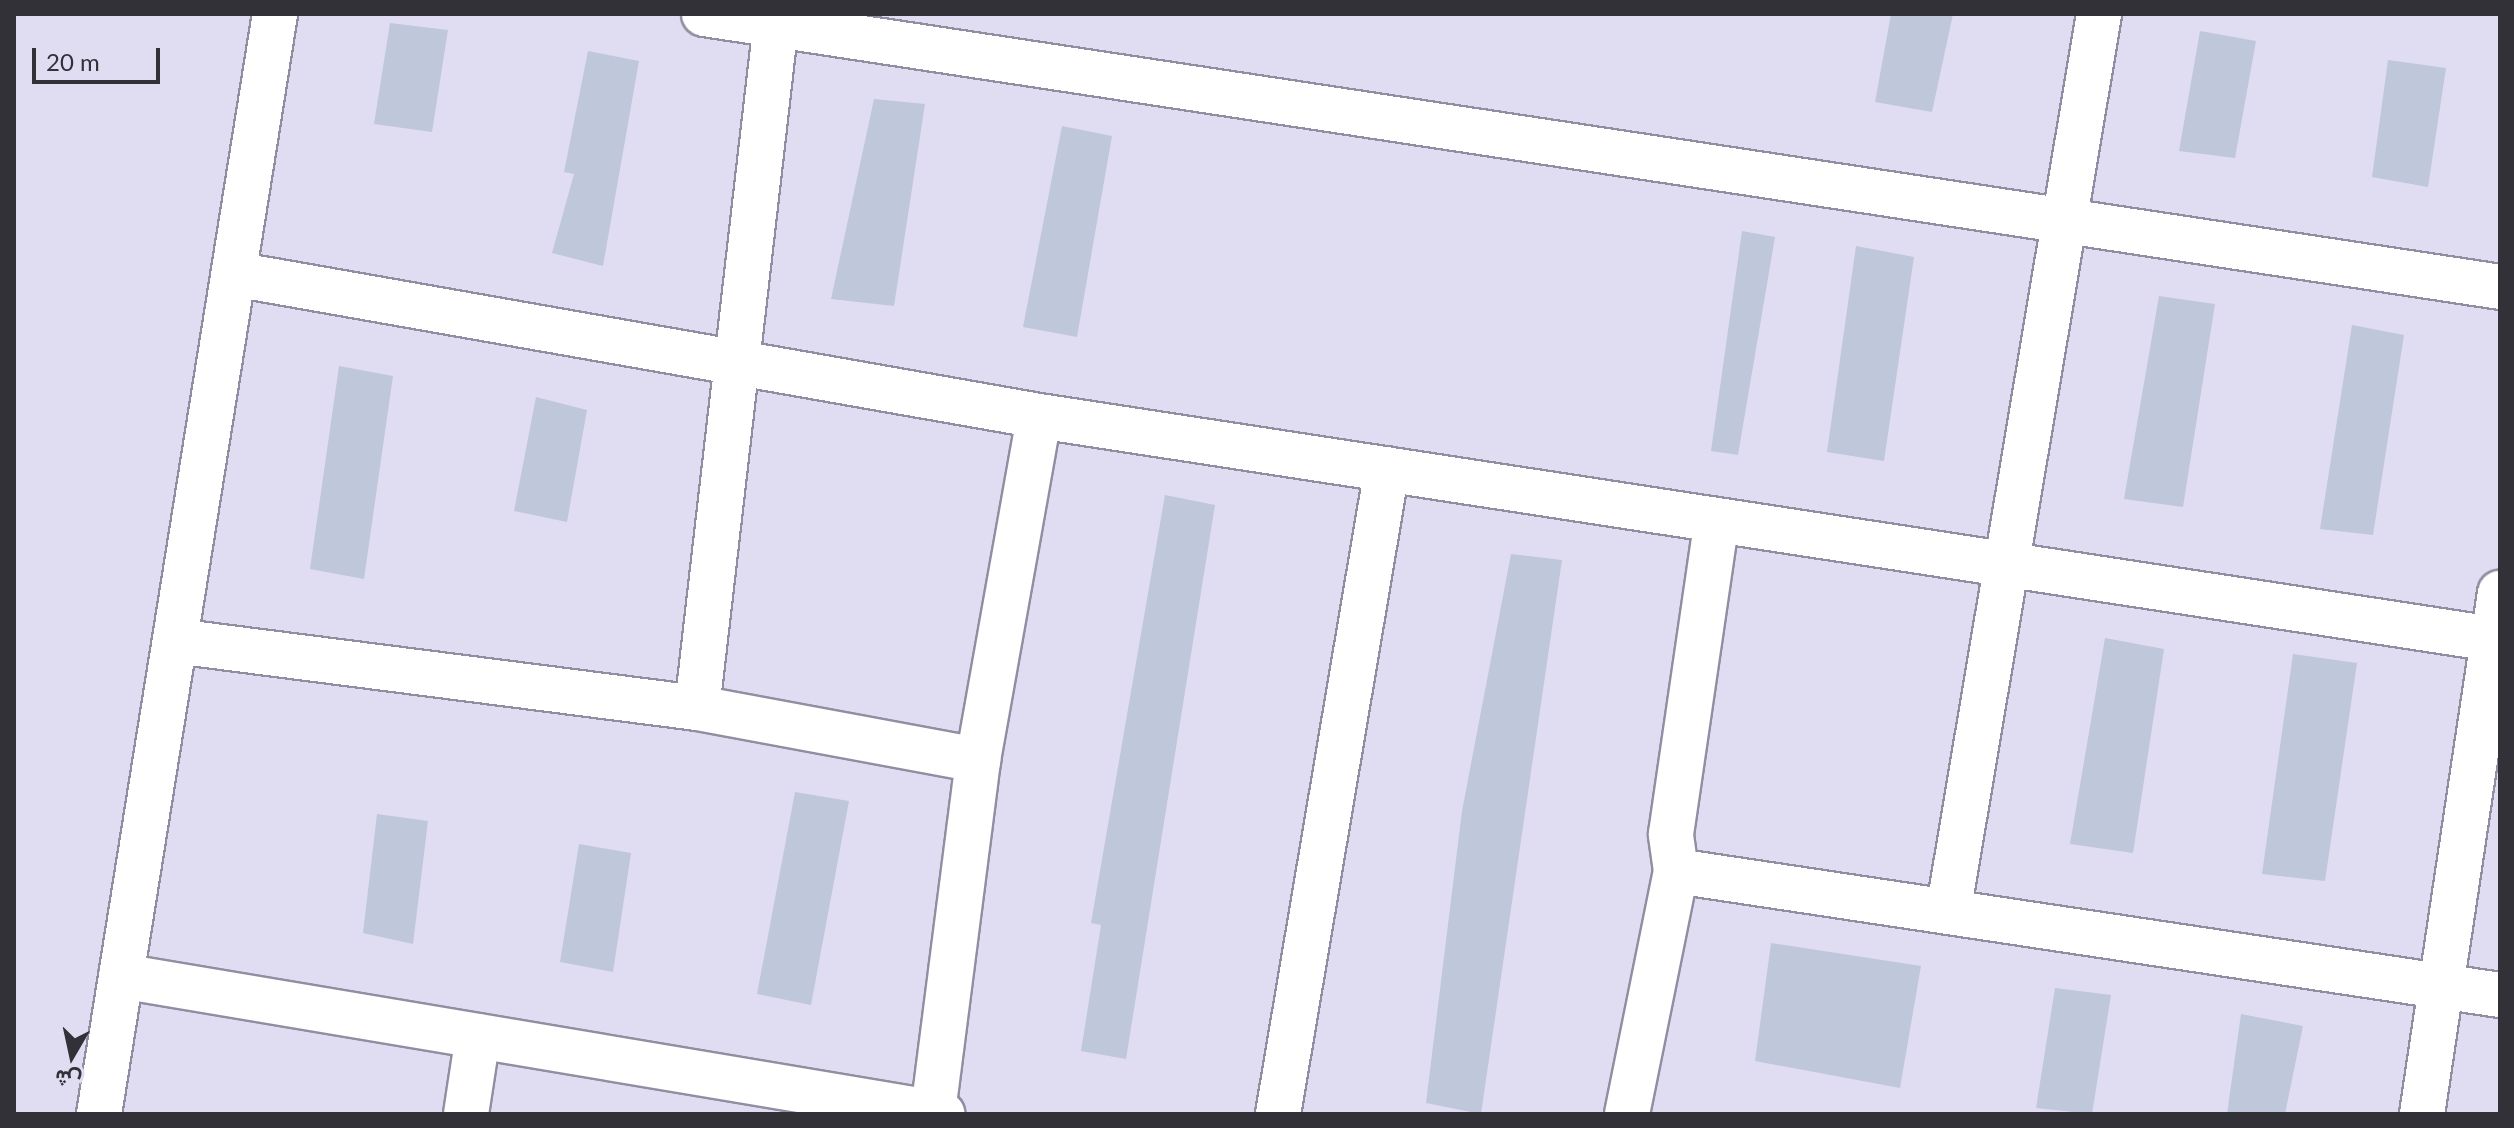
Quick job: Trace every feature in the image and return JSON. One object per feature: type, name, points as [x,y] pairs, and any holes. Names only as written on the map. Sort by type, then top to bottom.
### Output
[{"type":"street","points":[[99,1114],[275,14]]},
{"type":"street","points":[[704,14],[776,19],[2068,225],[2500,287]]},
{"type":"street","points":[[1949,907],[2068,225],[2099,14]]},
{"type":"street","points":[[697,708],[776,19]]},
{"type":"street","points":[[234,274],[1039,416],[2493,639]]},
{"type":"street","points":[[121,976],[937,1113],[978,760],[1039,416]]},
{"type":"street","points":[[1278,1114],[1387,469]]},
{"type":"street","points":[[1627,1114],[1676,871],[1671,834],[1717,520]]},
{"type":"street","points":[[2422,1114],[2500,593]]},
{"type":"street","points":[[175,641],[697,708],[978,760]]},
{"type":"street","points":[[1676,871],[1949,907],[2500,995]]},
{"type":"street","points":[[466,1114],[478,1036]]},
{"type":"building","points":[[1891,14],[1953,14],[1932,112],[1875,102]]},
{"type":"building","points":[[390,23],[448,30],[432,132],[374,124]]},
{"type":"building","points":[[2200,31],[2256,41],[2235,158],[2179,151]]},
{"type":"building","points":[[588,51],[639,61],[603,266],[552,253],[574,174],[564,172]]},
{"type":"building","points":[[2388,60],[2446,68],[2428,187],[2372,177]]},
{"type":"building","points":[[874,99],[925,104],[894,306],[831,299]]},
{"type":"building","points":[[1062,126],[1112,136],[1077,337],[1023,327]]},
{"type":"building","points":[[1742,231],[1775,237],[1738,455],[1711,451]]},
{"type":"building","points":[[1856,246],[1914,257],[1884,461],[1827,452]]},
{"type":"building","points":[[2159,296],[2215,304],[2183,507],[2124,499]]},
{"type":"building","points":[[2352,325],[2404,335],[2373,535],[2320,529]]},
{"type":"building","points":[[339,366],[393,376],[364,579],[310,569]]},
{"type":"building","points":[[536,397],[587,410],[567,522],[514,511]]},
{"type":"building","points":[[1165,495],[1215,505],[1126,1059],[1081,1051],[1101,925],[1091,923]]},
{"type":"building","points":[[1511,554],[1562,560],[1481,1114],[1426,1103],[1462,811]]},
{"type":"building","points":[[2105,638],[2164,649],[2133,853],[2070,844]]},
{"type":"building","points":[[2293,654],[2357,663],[2325,881],[2262,874]]},
{"type":"building","points":[[795,792],[849,801],[811,1005],[757,994]]},
{"type":"building","points":[[377,814],[428,821],[413,944],[363,933]]},
{"type":"building","points":[[579,844],[631,853],[613,972],[560,962]]},
{"type":"building","points":[[1771,943],[1921,966],[1900,1088],[1755,1061]]},
{"type":"building","points":[[2055,988],[2111,995],[2092,1114],[2036,1108]]},
{"type":"building","points":[[2241,1014],[2303,1026],[2285,1114],[2227,1114]]}]
